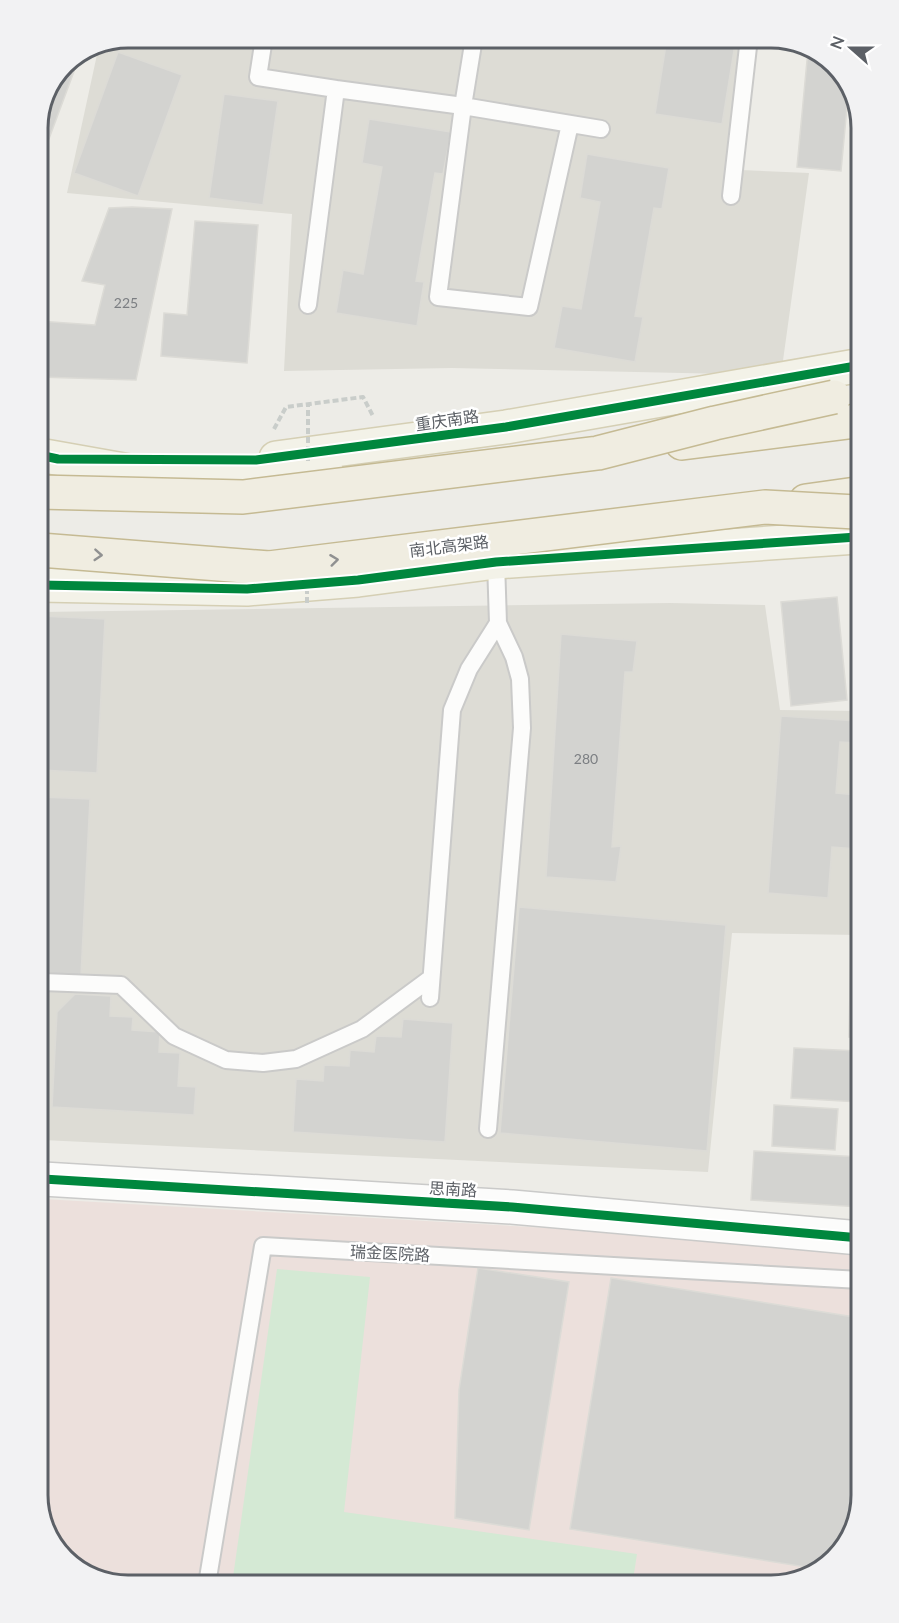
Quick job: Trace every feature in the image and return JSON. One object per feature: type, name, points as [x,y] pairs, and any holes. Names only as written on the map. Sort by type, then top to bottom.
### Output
[{"type":"highway","points":[[598,453],[715,423],[851,394]]},
{"type":"highway","points":[[48,492],[243,497],[851,422]]},
{"type":"highway","name":"南北高架路","points":[[48,551],[269,568],[851,495]]},
{"type":"highway","points":[[765,507],[851,512]]},
{"type":"main road","name":"重庆南路","points":[[49,457],[256,460],[506,427],[851,367]]},
{"type":"main road","name":"重庆南路","points":[[49,457],[164,477],[342,475],[594,450],[851,410]]},
{"type":"main road","points":[[496,562],[597,540],[851,503]]},
{"type":"main road","points":[[48,585],[247,589],[358,580],[496,562],[851,537]]},
{"type":"street","name":"思南路","points":[[48,1179],[513,1208],[851,1237]]},
{"type":"lane","points":[[262,48],[258,77],[463,106],[601,129]]},
{"type":"lane","points":[[472,48],[438,297],[529,307],[570,124]]},
{"type":"lane","points":[[731,196],[748,48]]},
{"type":"lane","points":[[308,305],[336,89]]},
{"type":"lane","points":[[488,1129],[522,728],[520,679],[514,657],[498,623],[496,562]]},
{"type":"lane","points":[[430,998],[452,710],[469,669],[498,623]]},
{"type":"lane","points":[[48,982],[122,985],[174,1036],[226,1060],[263,1063],[296,1059],[362,1029],[431,978]]},
{"type":"lane","name":"瑞金医院路","points":[[208,1575],[263,1246],[851,1279]]},
{"type":"path","points":[[286,407],[363,397]]},
{"type":"shaded area","points":[[128,48],[754,48],[741,170],[809,173],[781,375],[452,368],[284,371],[292,214],[67,193],[97,55]]},
{"type":"shaded area","points":[[670,603],[765,605],[780,710],[851,711],[851,935],[732,933],[708,1172],[48,1140],[48,612]]},
{"type":"shaded area","points":[[48,1199],[851,1245],[851,1495],[847,1521],[831,1548],[820,1558],[801,1569],[771,1575],[123,1575],[102,1571],[79,1558],[65,1544],[54,1525],[50,1510],[48,1495]]},
{"type":"green space","points":[[277,1269],[370,1277],[344,1512],[637,1554],[634,1575],[233,1575]]},
{"type":"building","points":[[665,48],[734,48],[722,124],[655,114]]},
{"type":"building","points":[[118,52],[182,75],[138,196],[74,173]]},
{"type":"building","points":[[807,57],[821,66],[821,78],[834,79],[845,98],[847,106],[841,171],[797,167]]},
{"type":"building","points":[[75,70],[48,141],[48,123],[54,98],[62,84]]},
{"type":"building","points":[[224,94],[278,101],[263,205],[209,198]]},
{"type":"building","points":[[369,119],[451,132],[443,174],[435,173],[416,281],[424,282],[417,326],[336,313],[343,270],[363,274],[382,167],[362,163]]},
{"type":"building","points":[[587,154],[669,168],[662,209],[654,208],[635,316],[643,317],[635,362],[554,348],[562,306],[581,309],[600,202],[580,198]]},
{"type":"building","points":[[109,208],[172,209],[136,380],[48,377],[48,322],[95,325],[105,285],[82,281]]},
{"type":"building","points":[[195,221],[258,225],[247,363],[161,356],[164,313],[187,315]]},
{"type":"building","points":[[837,597],[847,700],[791,706],[781,602]]},
{"type":"building","points":[[48,616],[105,619],[97,773],[48,770]]},
{"type":"building","points":[[561,634],[637,641],[633,672],[625,672],[612,847],[621,846],[616,882],[546,877]]},
{"type":"building","points":[[781,716],[851,721],[851,743],[840,742],[836,793],[851,794],[851,848],[832,847],[828,898],[768,893]]},
{"type":"building","points":[[48,797],[90,799],[81,975],[48,973]]},
{"type":"building","points":[[519,907],[726,925],[707,1151],[500,1133]]},
{"type":"building","points":[[851,938],[851,1037],[849,1037]]},
{"type":"building","points":[[75,994],[111,996],[110,1016],[133,1017],[132,1030],[160,1032],[159,1052],[180,1053],[178,1086],[196,1087],[194,1115],[52,1107],[57,1012]]},
{"type":"building","points":[[403,1019],[453,1023],[445,1142],[293,1132],[296,1079],[323,1081],[324,1065],[349,1066],[350,1050],[374,1052],[376,1036],[401,1037]]},
{"type":"building","points":[[794,1048],[851,1051],[851,1102],[791,1098]]},
{"type":"building","points":[[774,1105],[838,1109],[835,1150],[772,1146]]},
{"type":"building","points":[[754,1151],[851,1156],[851,1206],[751,1200]]},
{"type":"building","points":[[478,1268],[569,1282],[529,1530],[455,1518],[459,1390]]},
{"type":"building","points":[[611,1278],[851,1317],[850,1505],[843,1530],[831,1548],[820,1558],[805,1567],[570,1529]]},
{"type":"cycle path","points":[[48,457],[58,459],[256,460],[506,427],[851,367]]},
{"type":"cycle path","points":[[48,585],[247,589],[358,580],[496,562],[851,537]]},
{"type":"cycle path","points":[[48,1179],[512,1207],[851,1237]]}]
